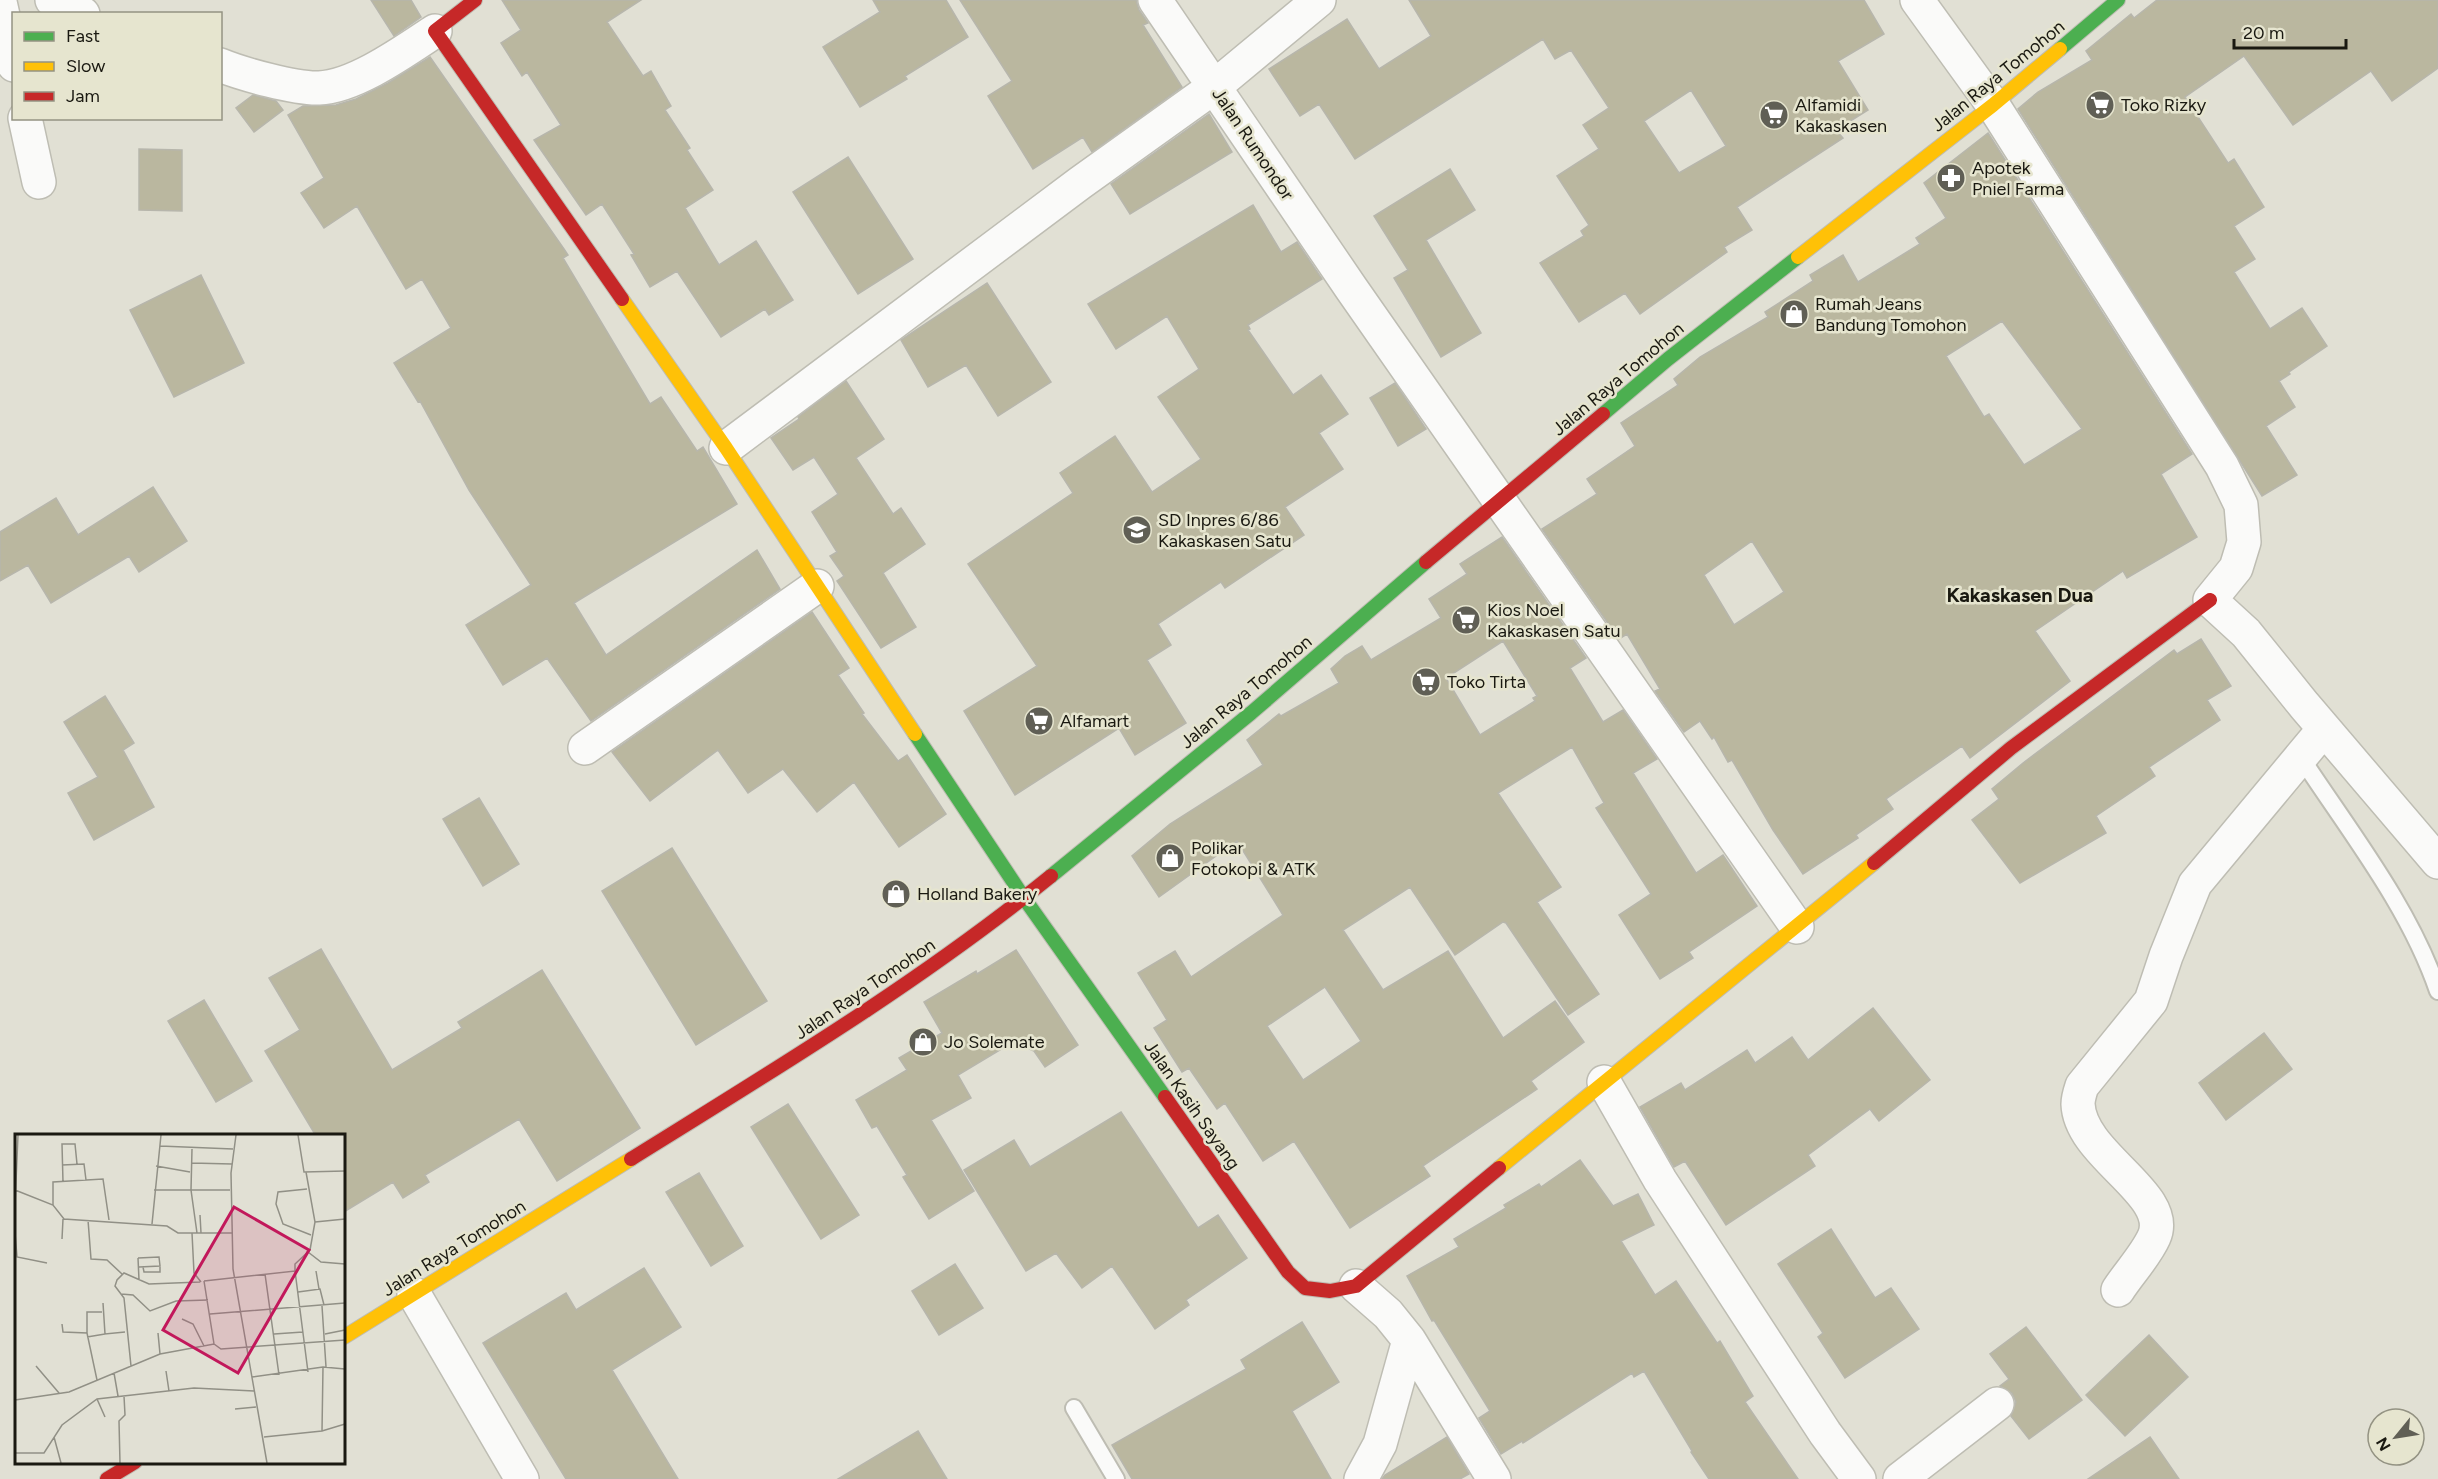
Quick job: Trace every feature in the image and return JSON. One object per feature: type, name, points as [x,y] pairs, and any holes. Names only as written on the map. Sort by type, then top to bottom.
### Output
[{"type":"main road","points":[[435,31],[475,0]]},
{"type":"main road","name":"Jalan Raya Tomohon","points":[[345,1336],[851,1022],[936,964],[1024,898],[1251,713],[1393,590],[1668,359],[1993,105],[2118,0]]},
{"type":"main road","name":"Jalan Kasih Sayang","points":[[435,31],[726,448],[1024,898],[1288,1272],[1305,1288],[1330,1291],[1356,1286]]},
{"type":"main road","points":[[1356,1286],[1797,927],[2011,748],[2210,600]]},
{"type":"main road","points":[[107,1479],[132,1464]]},
{"type":"street","points":[[52,0],[79,12]]},
{"type":"street","name":"Jalan Rumondor","points":[[1155,0],[1499,502],[1797,927]]},
{"type":"street","points":[[726,448],[1080,183],[1214,87],[1319,0]]},
{"type":"street","points":[[1917,0],[1993,105],[2222,466],[2241,505],[2244,542],[2236,568],[2210,600],[2246,633],[2324,729],[2438,862]]},
{"type":"street","points":[[0,2],[12,56]]},
{"type":"street","points":[[222,66],[240,73],[319,88],[355,78],[391,61],[435,31]]},
{"type":"street","points":[[25,120],[39,182]]},
{"type":"street","points":[[585,748],[817,586]]},
{"type":"street","points":[[2118,1290],[2155,1236],[2155,1214],[2143,1193],[2102,1154],[2082,1125],[2078,1103],[2082,1086],[2151,1001],[2166,956],[2195,884],[2324,729]]},
{"type":"street","points":[[1604,1082],[1660,1180],[1825,1432],[1859,1479]]},
{"type":"street","points":[[1356,1286],[1388,1314],[1409,1340],[1494,1479]]},
{"type":"street","points":[[414,1294],[522,1479]]},
{"type":"street","points":[[1361,1479],[1380,1444],[1409,1340]]},
{"type":"street","points":[[1900,1479],[1997,1404]]},
{"type":"lane","points":[[2300,756],[2391,894],[2428,963],[2438,991]]},
{"type":"lane","points":[[1074,1408],[1116,1479]]},
{"type":"building","points":[[371,0],[411,0],[421,17],[394,36]]},
{"type":"building","points":[[502,0],[641,0],[607,22],[643,76],[651,71],[671,106],[665,110],[690,148],[687,150],[713,190],[685,208],[719,265],[756,241],[793,300],[769,315],[765,309],[721,337],[677,271],[650,287],[631,255],[634,254],[602,204],[586,215],[534,140],[561,125],[527,72],[522,76],[501,43],[521,30]]},
{"type":"building","points":[[873,0],[946,0],[968,37],[905,76],[907,79],[860,107],[823,47],[880,12]]},
{"type":"building","points":[[960,0],[1136,0],[1139,10],[1148,23],[1143,25],[1182,87],[1092,152],[1083,137],[1033,169],[988,96],[1012,81]]},
{"type":"building","points":[[1409,0],[1864,0],[1884,34],[1838,61],[1868,110],[1836,130],[1843,138],[1737,207],[1752,230],[1724,247],[1727,252],[1640,314],[1625,293],[1579,322],[1540,263],[1584,236],[1581,231],[1589,225],[1557,176],[1599,149],[1583,125],[1609,108],[1571,50],[1555,59],[1543,39],[1355,159],[1319,104],[1300,116],[1269,69],[1347,19],[1379,69],[1431,36]],"holes":[[[1691,90],[1726,146],[1679,173],[1644,121]]]},
{"type":"building","points":[[2157,0],[2438,0],[2438,68],[2392,101],[2371,71],[2293,125],[2244,56],[2185,97],[2228,163],[2234,159],[2264,207],[2234,226],[2255,259],[2234,272],[2270,329],[2302,308],[2327,346],[2279,381],[2295,407],[2266,426],[2297,475],[2262,496],[2018,109],[2038,92],[2092,60],[2086,51],[2131,14],[2134,18]]},
{"type":"building","points":[[430,57],[568,255],[563,258],[650,404],[661,397],[697,451],[703,447],[737,504],[574,603],[606,655],[757,550],[780,589],[591,721],[547,658],[503,685],[466,625],[531,585],[469,490],[420,401],[418,402],[394,363],[451,328],[422,279],[406,289],[357,206],[324,228],[301,193],[324,178],[288,115],[303,106],[336,105],[356,99],[388,83]]},
{"type":"building","points":[[253,95],[276,101],[283,110],[254,132],[236,108]]},
{"type":"building","points":[[1209,114],[1232,152],[1130,214],[1111,184]]},
{"type":"building","points":[[1988,133],[2192,454],[2161,474],[2197,537],[2127,578],[2123,571],[2035,631],[2070,681],[1970,758],[1962,746],[1886,799],[1893,809],[1856,835],[1858,838],[1803,874],[1773,830],[1732,760],[1728,762],[1714,737],[1712,739],[1700,721],[1684,732],[1655,691],[1660,689],[1627,634],[1619,639],[1542,529],[1597,494],[1587,479],[1635,446],[1621,423],[1678,385],[1674,379],[1700,357],[1768,317],[1765,312],[1813,281],[1810,275],[1843,255],[1858,282],[1920,244],[1916,238],[1946,218],[1924,183]],"holes":[[[2002,321],[2082,429],[2024,465],[1989,414],[1984,417],[1946,356]],[[1752,541],[1784,592],[1734,625],[1704,575]]]},
{"type":"building","points":[[139,149],[182,150],[182,211],[139,210]]},
{"type":"building","points":[[848,157],[913,259],[858,294],[793,192]]},
{"type":"building","points":[[1450,169],[1475,210],[1426,240],[1481,333],[1441,357],[1394,278],[1408,270],[1374,216]]},
{"type":"building","points":[[1253,205],[1281,252],[1297,242],[1322,279],[1248,325],[1250,329],[1248,330],[1293,395],[1321,375],[1348,414],[1319,433],[1343,469],[1285,507],[1304,535],[1225,588],[1221,582],[1158,624],[1171,645],[1147,660],[1186,723],[1135,755],[1119,728],[1015,795],[964,711],[1037,666],[968,564],[1073,493],[1060,473],[1115,436],[1152,492],[1201,459],[1158,397],[1199,369],[1167,316],[1116,349],[1088,304]]},
{"type":"building","points":[[201,275],[244,363],[174,397],[130,310]]},
{"type":"building","points":[[987,283],[1051,382],[998,416],[966,365],[928,387],[901,340]]},
{"type":"building","points":[[846,381],[884,439],[856,458],[893,514],[901,508],[925,544],[883,573],[916,627],[881,648],[837,581],[844,576],[830,556],[837,552],[812,512],[838,494],[814,457],[793,470],[771,438],[799,419],[798,417]]},
{"type":"building","points":[[1395,383],[1426,429],[1398,446],[1370,398]]},
{"type":"building","points":[[153,487],[187,541],[139,572],[129,556],[51,603],[28,565],[0,581],[0,532],[56,498],[78,535]]},
{"type":"building","points":[[1502,537],[1586,658],[1570,668],[1603,722],[1623,710],[1657,759],[1633,773],[1696,873],[1723,855],[1757,906],[1689,952],[1693,958],[1660,979],[1619,915],[1651,894],[1596,808],[1604,803],[1572,747],[1498,793],[1561,887],[1537,902],[1599,994],[1568,1015],[1506,923],[1503,922],[1455,955],[1410,887],[1343,930],[1383,990],[1448,951],[1503,1038],[1555,1001],[1584,1042],[1531,1081],[1537,1089],[1423,1166],[1430,1176],[1350,1228],[1294,1141],[1263,1161],[1225,1103],[1217,1109],[1189,1068],[1182,1072],[1154,1028],[1167,1020],[1138,973],[1175,951],[1191,977],[1283,915],[1237,841],[1159,897],[1132,856],[1170,824],[1263,765],[1247,740],[1279,714],[1281,716],[1339,683],[1331,669],[1345,656],[1362,646],[1371,660],[1441,618],[1429,599],[1467,574],[1460,564]],"holes":[[[1503,641],[1537,696],[1533,698],[1535,701],[1480,735],[1446,678]],[[1325,987],[1361,1041],[1303,1080],[1267,1026]]]},
{"type":"building","points":[[812,612],[849,668],[838,675],[864,713],[862,714],[898,761],[907,755],[946,814],[899,847],[854,782],[817,812],[783,769],[748,793],[718,750],[650,801],[612,752]]},
{"type":"building","points":[[2201,639],[2231,686],[2207,700],[2220,720],[2149,767],[2155,776],[2096,816],[2106,833],[2020,883],[1972,820],[1999,799],[1992,789],[2023,763],[2174,650],[2177,654]]},
{"type":"building","points":[[105,696],[134,743],[123,750],[154,807],[94,840],[68,793],[98,777],[64,722]]},
{"type":"building","points":[[479,798],[519,864],[483,886],[443,819]]},
{"type":"building","points":[[672,848],[767,1001],[696,1045],[602,891]]},
{"type":"building","points":[[321,949],[392,1070],[462,1028],[458,1022],[542,970],[640,1128],[557,1181],[519,1119],[425,1175],[429,1182],[403,1198],[393,1182],[345,1211],[345,1134],[315,1134],[265,1051],[300,1030],[269,978]]},
{"type":"building","points":[[1016,950],[1078,1045],[1045,1067],[1034,1051],[1013,1042],[958,1075],[971,1098],[931,1120],[974,1191],[929,1219],[903,1177],[907,1175],[877,1126],[872,1128],[856,1100],[907,1070],[899,1058],[942,1033],[924,1002]]},
{"type":"building","points":[[204,1000],[252,1081],[216,1102],[168,1021]]},
{"type":"building","points":[[1873,1008],[1930,1080],[1879,1121],[1870,1109],[1808,1155],[1815,1166],[1726,1225],[1685,1161],[1674,1167],[1640,1107],[1681,1083],[1685,1090],[1747,1050],[1755,1063],[1792,1037],[1808,1060]]},
{"type":"building","points":[[2264,1033],[2292,1069],[2226,1120],[2199,1083]]},
{"type":"building","points":[[788,1104],[859,1215],[821,1239],[751,1127]]},
{"type":"building","points":[[1121,1112],[1198,1228],[1218,1215],[1247,1258],[1186,1300],[1189,1305],[1155,1329],[1112,1266],[1082,1288],[1056,1253],[1026,1271],[964,1170],[1014,1140],[1030,1167]]},
{"type":"building","points":[[1580,1160],[1613,1206],[1638,1194],[1654,1225],[1621,1241],[1655,1295],[1676,1281],[1717,1343],[1720,1341],[1753,1396],[1745,1402],[1798,1479],[1709,1479],[1644,1371],[1634,1377],[1632,1373],[1523,1443],[1522,1441],[1501,1454],[1479,1418],[1490,1411],[1434,1320],[1432,1321],[1407,1276],[1459,1247],[1454,1239],[1506,1208],[1504,1205],[1539,1184],[1541,1187]]},
{"type":"building","points":[[699,1173],[743,1246],[711,1266],[666,1192]]},
{"type":"building","points":[[1831,1229],[1875,1298],[1891,1288],[1919,1329],[1845,1378],[1818,1337],[1823,1333],[1778,1264]]},
{"type":"building","points":[[955,1264],[983,1308],[939,1335],[912,1291]]},
{"type":"building","points":[[644,1268],[681,1327],[612,1370],[678,1479],[566,1479],[483,1343],[566,1293],[576,1310]]},
{"type":"building","points":[[1302,1322],[1339,1382],[1292,1411],[1331,1479],[1132,1479],[1112,1445],[1246,1369],[1241,1360]]},
{"type":"building","points":[[2026,1327],[2082,1400],[2029,1439],[2011,1416],[2016,1402],[2012,1393],[2000,1386],[2009,1379],[1990,1354]]},
{"type":"building","points":[[2149,1335],[2188,1377],[2125,1436],[2086,1395]]},
{"type":"building","points":[[918,1431],[947,1479],[838,1479]]},
{"type":"building","points":[[1447,1437],[1469,1474],[1460,1479],[1382,1479],[1385,1475]]},
{"type":"building","points":[[2150,1437],[2179,1479],[2088,1479]]},
{"type":"traffic: fast","points":[[2060,49],[2118,0]]},
{"type":"traffic: fast","points":[[1603,414],[1668,359],[1798,257]]},
{"type":"traffic: fast","points":[[1051,876],[1251,713],[1426,562]]},
{"type":"traffic: fast","points":[[915,734],[1024,898],[1165,1097]]},
{"type":"traffic: slow","points":[[1798,257],[1993,105],[2060,49]]},
{"type":"traffic: slow","points":[[622,299],[726,448],[915,734]]},
{"type":"traffic: slow","points":[[1499,1168],[1874,863]]},
{"type":"traffic: slow","points":[[345,1336],[631,1159]]},
{"type":"traffic: jam","points":[[475,0],[435,31],[622,299]]},
{"type":"traffic: jam","points":[[1426,562],[1603,414]]},
{"type":"traffic: jam","points":[[1874,863],[2011,748],[2210,600]]},
{"type":"traffic: jam","points":[[631,1159],[792,1059],[898,989],[950,953],[1051,876]]},
{"type":"traffic: jam","points":[[1165,1097],[1288,1272],[1305,1288],[1330,1291],[1356,1286],[1499,1168]]},
{"type":"traffic: jam","points":[[107,1479],[132,1464]]},
{"type":"place","name":"Toko Rizky","points":[[2100,105]]},
{"type":"place","name":"Alfamidi Kakaskasen","points":[[1774,115]]},
{"type":"place","name":"Apotek Pniel Farma","points":[[1951,178]]},
{"type":"place","name":"Rumah Jeans Bandung Tomohon","points":[[1794,314]]},
{"type":"place","name":"SD Inpres 6/86 Kakaskasen Satu","points":[[1137,530]]},
{"type":"place","name":"Kios Noel Kakaskasen Satu","points":[[1466,620]]},
{"type":"place","name":"Toko Tirta","points":[[1426,682]]},
{"type":"place","name":"Alfamart","points":[[1039,721]]},
{"type":"place","name":"Polikar Fotokopi & ATK","points":[[1170,858]]},
{"type":"place","name":"Holland Bakery","points":[[896,894]]},
{"type":"place","name":"Jo Solemate","points":[[923,1042]]},
{"type":"district","name":"Kakaskasen Dua","points":[[2020,595]]}]
